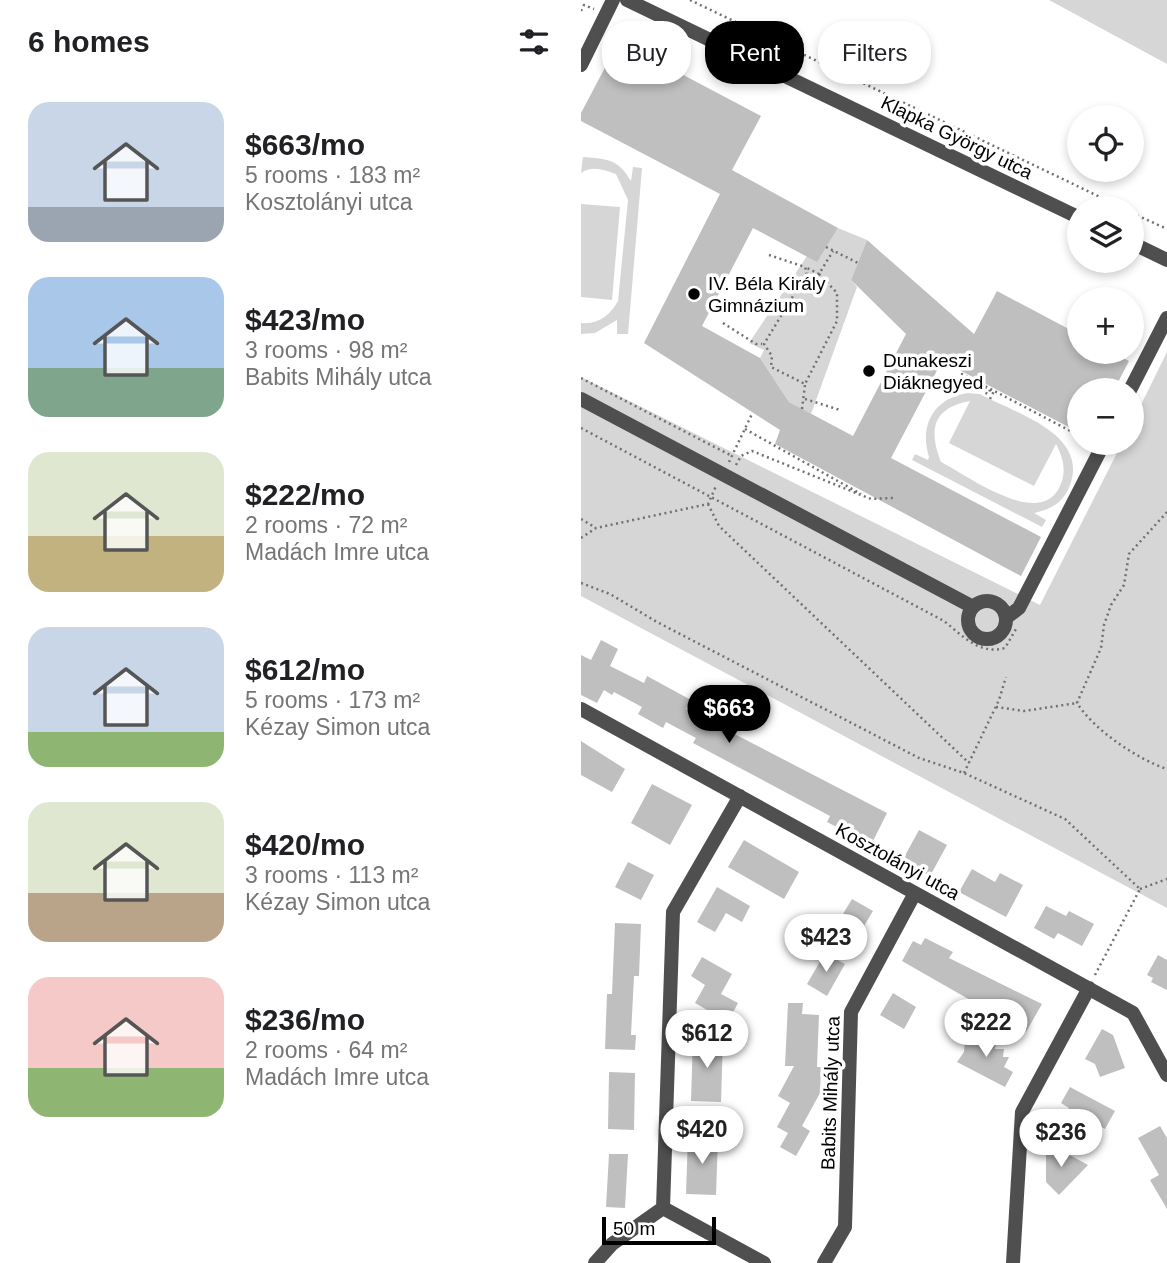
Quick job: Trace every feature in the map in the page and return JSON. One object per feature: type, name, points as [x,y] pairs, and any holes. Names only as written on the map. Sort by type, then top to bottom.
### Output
[{"type":"street","points":[[581,65],[613,0]]},
{"type":"street","name":"Klapka György utca","points":[[627,0],[1067,212]]},
{"type":"street","points":[[1144,249],[1167,260]]},
{"type":"street","points":[[1136,378],[1167,318]]},
{"type":"street","points":[[581,400],[973,607]]},
{"type":"street","points":[[973,607],[968,625],[981,638],[999,635],[1012,622],[1098,455]]},
{"type":"street","points":[[973,607],[984,602],[996,603],[1012,622]]},
{"type":"street","name":"Kosztolányi utca","points":[[581,709],[1133,1013],[1167,1075]]},
{"type":"street","points":[[663,1208],[673,912],[740,796]]},
{"type":"street","name":"Babits Mihály utca","points":[[824,1263],[845,1227],[851,1012],[915,892]]},
{"type":"street","points":[[1013,1263],[1022,1112],[1089,988]]},
{"type":"street","points":[[595,1263],[612,1244],[663,1208]]},
{"type":"street","points":[[663,1208],[764,1263]]},
{"type":"path","points":[[690,0],[1098,196]]},
{"type":"path","points":[[1144,218],[1167,229]]},
{"type":"path","points":[[826,247],[858,263]]},
{"type":"path","points":[[819,274],[833,251]]},
{"type":"path","points":[[769,255],[819,274],[838,293],[837,321],[805,384],[805,398],[801,409]]},
{"type":"path","points":[[764,344],[807,273],[805,267]]},
{"type":"path","points":[[723,323],[756,344],[764,344]]},
{"type":"path","points":[[764,344],[772,356],[771,367],[805,384]]},
{"type":"path","points":[[956,378],[988,394],[990,390],[962,374],[1067,429]]},
{"type":"path","points":[[581,378],[732,456]]},
{"type":"path","points":[[990,399],[994,391]]},
{"type":"path","points":[[805,398],[840,410]]},
{"type":"path","points":[[725,476],[752,414]]},
{"type":"path","points":[[581,428],[712,495],[944,621],[978,648],[993,651],[1005,648],[1012,622]]},
{"type":"path","points":[[745,429],[871,499]]},
{"type":"path","points":[[708,504],[740,456],[752,452],[871,499],[893,498]]},
{"type":"path","points":[[581,538],[596,528],[708,504]]},
{"type":"path","points":[[708,504],[719,526],[969,763]]},
{"type":"path","points":[[1077,703],[1101,648],[1104,625],[1111,605],[1124,584],[1129,554],[1167,512]]},
{"type":"path","points":[[581,519],[596,528]]},
{"type":"path","points":[[581,583],[610,594],[657,622],[919,758],[964,774],[1065,819],[1140,890]]},
{"type":"path","points":[[964,774],[996,707],[1006,677]]},
{"type":"path","points":[[996,707],[1024,711],[1077,703]]},
{"type":"path","points":[[1077,703],[1086,716],[1119,743],[1149,763],[1167,769]]},
{"type":"path","points":[[1089,988],[1140,890],[1167,879]]},
{"type":"shaded area","points":[[1049,0],[1167,0],[1167,64]]},
{"type":"shaded area","points":[[583,157],[599,158],[617,164],[631,181],[633,167],[642,168],[628,334],[617,334],[617,320],[595,333],[581,334],[581,323],[603,318],[618,301],[628,200],[616,174],[594,169],[581,173]]},
{"type":"shaded area","points":[[581,204],[620,207],[612,300],[581,297]]},
{"type":"shaded area","points":[[838,228],[867,240],[851,280],[857,287],[811,414],[789,402],[760,358],[764,350],[749,343],[807,256],[817,261]]},
{"type":"shaded area","points":[[1167,352],[1167,908],[581,596],[581,377],[1040,605],[1116,455],[1144,455],[1144,399]]},
{"type":"shaded area","points":[[968,393],[980,394],[1028,417],[1059,438],[1067,449],[1073,467],[1070,485],[1056,504],[1034,513],[1046,520],[1042,527],[912,460],[915,454],[928,460],[928,424],[938,407]],"holes":[[[970,401],[949,443],[1034,486],[1056,444],[1063,465],[1060,486],[1051,498],[1037,503],[1021,501],[1003,496],[941,462],[935,440],[935,430],[941,415],[958,404]]]},
{"type":"building","points":[[602,73],[602,84],[691,84],[691,79],[761,116],[732,170],[838,228],[817,262],[753,228],[702,326],[760,358],[789,402],[853,436],[906,334],[851,280],[867,240],[974,334],[997,291],[1067,328],[1067,364],[1127,364],[1120,378],[1067,378],[1067,426],[942,361],[891,458],[1041,537],[1021,576],[775,444],[780,430],[644,343],[720,194],[581,121],[581,113]]},
{"type":"building","points":[[601,640],[618,649],[610,666],[644,683],[647,676],[691,700],[686,709],[887,813],[871,845],[827,822],[830,816],[693,743],[696,738],[666,722],[663,728],[638,714],[642,707],[614,692],[612,695],[604,690],[597,703],[581,695],[581,655],[591,660]]},
{"type":"building","points":[[581,741],[625,769],[612,792],[581,775]]},
{"type":"building","points":[[652,784],[692,805],[670,845],[631,823]]},
{"type":"building","points":[[919,830],[947,845],[930,876],[902,861]]},
{"type":"building","points":[[744,840],[799,872],[784,899],[728,867]]},
{"type":"building","points":[[628,862],[654,875],[641,900],[615,887]]},
{"type":"building","points":[[972,869],[995,882],[1000,873],[1023,885],[1006,917],[959,892]]},
{"type":"building","points":[[717,887],[750,906],[742,922],[726,913],[715,932],[697,922]]},
{"type":"building","points":[[852,899],[873,911],[861,931],[840,919]]},
{"type":"building","points":[[1046,906],[1066,916],[1069,911],[1094,924],[1082,946],[1058,933],[1054,939],[1034,928]]},
{"type":"building","points":[[615,923],[641,924],[639,976],[634,976],[631,1035],[636,1035],[635,1050],[605,1049],[607,994],[612,994]]},
{"type":"building","points":[[925,938],[953,952],[949,958],[1042,1004],[1026,1032],[902,961],[913,941],[921,945]]},
{"type":"building","points":[[825,953],[845,964],[827,996],[807,984]]},
{"type":"building","points":[[1158,955],[1167,960],[1167,990],[1151,982],[1153,978],[1147,975]]},
{"type":"building","points":[[702,957],[732,974],[721,994],[738,1003],[728,1022],[695,1003],[705,985],[691,976]]},
{"type":"building","points":[[893,993],[916,1007],[904,1029],[880,1015]]},
{"type":"building","points":[[788,1003],[803,1003],[802,1014],[819,1015],[817,1067],[821,1067],[820,1093],[802,1126],[810,1131],[796,1156],[780,1147],[788,1133],[777,1127],[790,1103],[778,1096],[794,1066],[785,1066]]},
{"type":"building","points":[[1102,1029],[1113,1035],[1125,1068],[1100,1077],[1095,1064],[1085,1059]]},
{"type":"building","points":[[965,1036],[996,1039],[995,1049],[1004,1049],[1003,1057],[1009,1057],[1004,1067],[1013,1072],[1005,1087],[957,1062],[964,1052]]},
{"type":"building","points":[[693,1038],[723,1039],[721,1102],[691,1101]]},
{"type":"building","points":[[609,1072],[635,1073],[634,1130],[608,1129]]},
{"type":"building","points":[[1070,1087],[1115,1111],[1105,1129],[1094,1123],[1089,1133],[1063,1119],[1069,1108],[1061,1103]]},
{"type":"building","points":[[1160,1126],[1167,1138],[1167,1209],[1150,1180],[1159,1175],[1138,1138]]},
{"type":"building","points":[[688,1136],[718,1138],[716,1195],[686,1194]]},
{"type":"building","points":[[1046,1142],[1088,1165],[1059,1195],[1046,1182]]},
{"type":"building","points":[[609,1154],[628,1154],[625,1208],[606,1207]]},
{"type":"place","name":"IV. Béla Király Gimnázium","points":[[694,294]]},
{"type":"place","name":"Dunakeszi Diáknegyed","points":[[869,371]]}]
